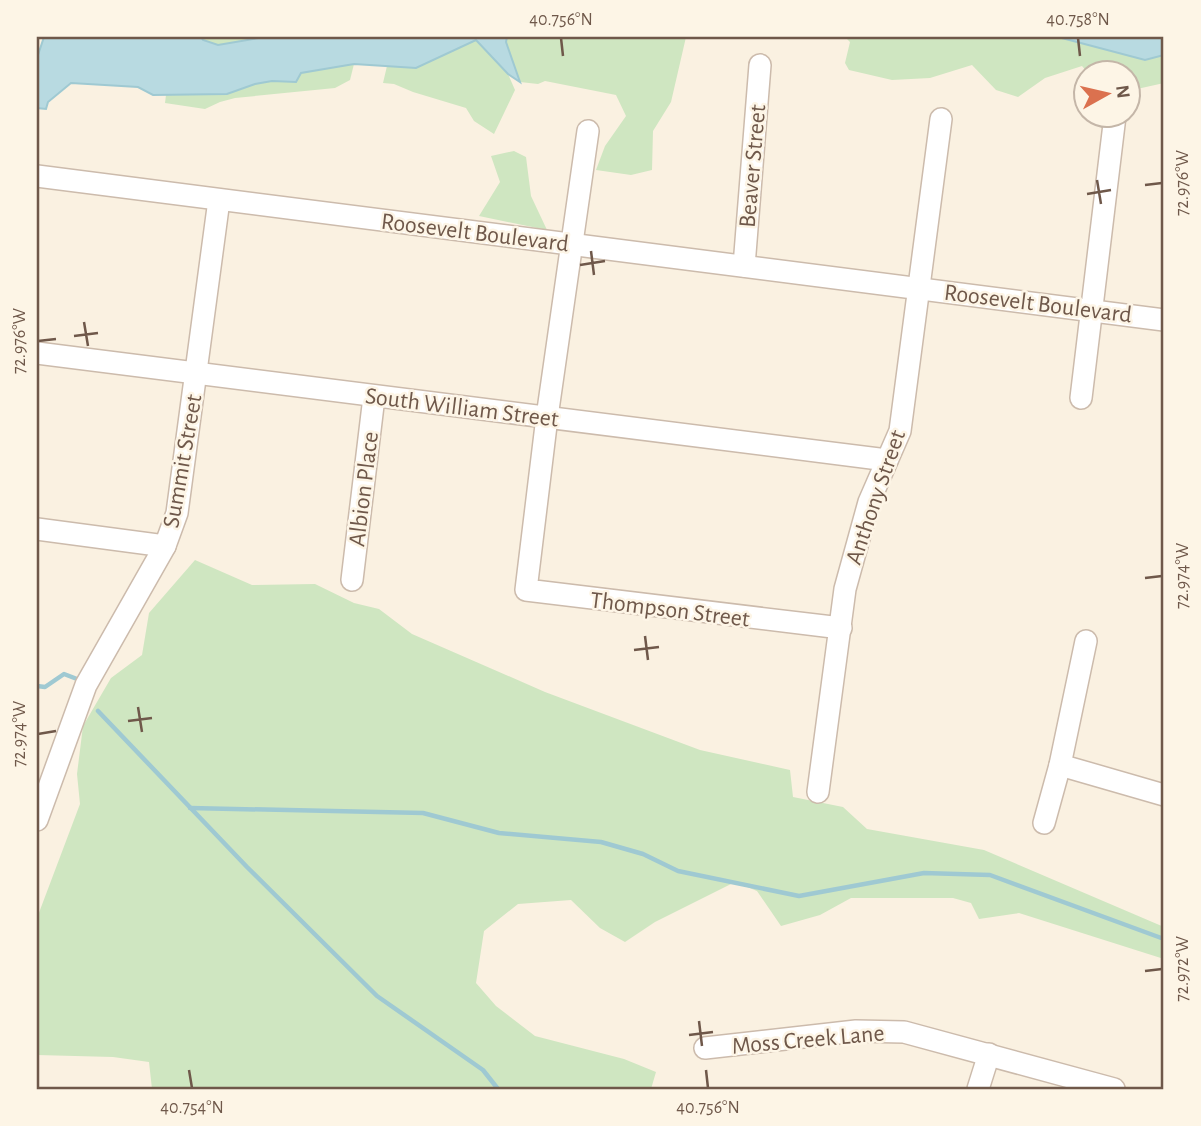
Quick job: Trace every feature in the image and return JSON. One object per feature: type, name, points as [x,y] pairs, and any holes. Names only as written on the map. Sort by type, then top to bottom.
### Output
[{"type":"street","name":"Beaver Street","points":[[744,266],[760,65]]},
{"type":"street","name":"Anthony Street","points":[[818,792],[845,589],[869,502],[900,431],[941,120]]},
{"type":"street","points":[[1081,398],[1113,130]]},
{"type":"street","points":[[547,417],[588,131]]},
{"type":"street","name":"Roosevelt Boulevard","points":[[37,176],[396,224],[573,243],[1164,320]]},
{"type":"street","name":"Summit Street","points":[[37,820],[86,685],[165,547],[177,513],[219,200]]},
{"type":"street","name":"South William Street","points":[[37,353],[887,460]]},
{"type":"street","name":"Albion Place","points":[[352,580],[374,397]]},
{"type":"street","name":"Thompson Street","points":[[547,417],[526,590],[841,628]]},
{"type":"street","points":[[37,529],[165,547]]},
{"type":"street","points":[[1044,823],[1060,765],[1086,641]]},
{"type":"street","points":[[1060,765],[1164,795]]},
{"type":"street","name":"Moss Creek Lane","points":[[705,1048],[883,1030],[915,1034],[1114,1089]]},
{"type":"street","points":[[978,1089],[989,1054]]},
{"type":"green space","points":[[201,37],[262,37],[218,45]]},
{"type":"green space","points":[[507,37],[686,37],[671,102],[653,131],[652,170],[631,175],[596,170],[605,146],[626,116],[616,95],[545,81],[538,84],[520,82],[506,42]]},
{"type":"green space","points":[[845,37],[1164,37],[1164,83],[1142,88],[1142,60],[1072,60],[1072,69],[1045,78],[1018,97],[996,90],[972,65],[930,78],[892,80],[849,70],[845,63],[850,42]]},
{"type":"green space","points":[[476,40],[508,74],[515,90],[494,134],[474,121],[466,108],[394,84],[383,83],[387,66],[416,68]]},
{"type":"green space","points":[[354,64],[350,80],[335,88],[235,98],[205,109],[165,103],[166,95],[227,94],[272,81],[295,82],[301,73]]},
{"type":"green space","points":[[514,151],[526,157],[531,196],[547,230],[479,216],[500,182],[491,156]]},
{"type":"green space","points":[[195,560],[252,585],[315,584],[354,603],[379,609],[412,634],[545,692],[700,750],[790,770],[793,797],[843,807],[867,829],[984,850],[1164,927],[1164,959],[1019,913],[979,919],[971,903],[953,898],[851,898],[820,915],[781,926],[757,891],[735,882],[655,922],[625,942],[600,928],[571,900],[518,904],[484,931],[476,983],[496,1006],[535,1036],[624,1059],[656,1072],[651,1089],[152,1089],[149,1062],[113,1057],[37,1055],[37,918],[80,804],[77,774],[83,726],[111,678],[142,655],[149,613]]},
{"type":"water","points":[[44,37],[201,37],[218,45],[264,37],[507,37],[506,42],[520,82],[508,74],[476,40],[416,68],[354,64],[301,73],[296,82],[272,81],[227,94],[153,95],[138,87],[71,83],[48,102],[46,109],[37,108],[37,58]]},
{"type":"water","points":[[1058,37],[1164,37],[1164,55],[1145,60]]},
{"type":"waterway","points":[[37,686],[45,687],[64,674],[77,679]]},
{"type":"waterway","points":[[98,711],[247,867],[377,996],[483,1070],[498,1089]]},
{"type":"waterway","points":[[190,808],[423,813],[499,833],[601,842],[643,854],[678,871],[799,896],[924,873],[990,875],[1164,939]]}]
